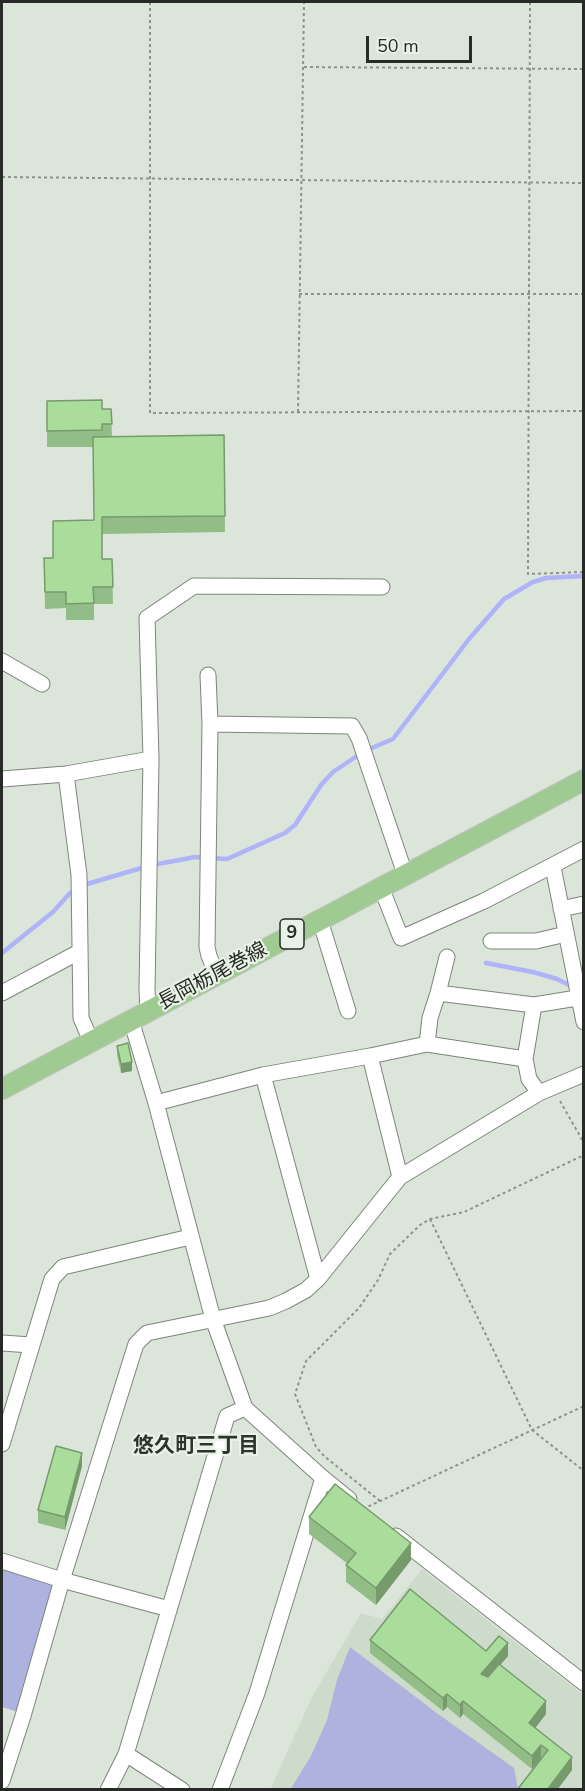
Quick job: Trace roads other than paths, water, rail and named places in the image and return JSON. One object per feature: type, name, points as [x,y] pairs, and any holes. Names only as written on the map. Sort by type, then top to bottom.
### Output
[{"type":"main road","name":"長岡栃尾巻線","points":[[2,1089],[584,780]]},
{"type":"street","points":[[362,1509],[323,1478],[245,1408],[213,1319],[156,1103],[140,1016],[147,989],[151,759],[147,618],[194,586],[382,587]]},
{"type":"street","points":[[2,661],[42,684]]},
{"type":"street","points":[[208,675],[210,724],[207,947],[218,975]]},
{"type":"street","points":[[210,724],[352,726],[359,738],[405,874]]},
{"type":"street","points":[[2,779],[66,774],[151,759]]},
{"type":"street","points":[[66,774],[79,875],[81,1018],[91,1041]]},
{"type":"street","points":[[381,887],[401,938],[553,867],[584,849]]},
{"type":"street","points":[[553,867],[584,1023]]},
{"type":"street","points":[[561,909],[584,904]]},
{"type":"street","points":[[320,920],[348,1011]]},
{"type":"street","points":[[491,942],[536,941],[566,934]]},
{"type":"street","points":[[2,993],[80,952]]},
{"type":"street","points":[[427,1044],[430,1018],[447,957]]},
{"type":"street","points":[[438,993],[534,1005],[578,998]]},
{"type":"street","points":[[534,1005],[525,1059],[529,1079],[546,1090]]},
{"type":"street","points":[[156,1103],[263,1075],[427,1044],[525,1059]]},
{"type":"street","points":[[370,1056],[400,1177]]},
{"type":"street","points":[[2,1781],[136,1344],[147,1333],[277,1305],[306,1290],[318,1279],[400,1177],[546,1090],[584,1074]]},
{"type":"street","points":[[263,1075],[318,1279]]},
{"type":"street","points":[[2,1444],[52,1279],[63,1267],[190,1237]]},
{"type":"street","points":[[2,1343],[31,1345]]},
{"type":"street","points":[[108,1790],[126,1754],[227,1416],[245,1408]]},
{"type":"street","points":[[220,1790],[257,1693],[323,1478]]},
{"type":"street","points":[[380,1524],[584,1683]]},
{"type":"street","points":[[2,1561],[169,1609]]},
{"type":"street","points":[[126,1754],[182,1790]]},
{"type":"waterway","points":[[367,750],[393,739],[469,639],[504,599],[533,582],[546,578],[584,576]]},
{"type":"waterway","points":[[153,865],[195,857],[227,859],[285,833],[295,825],[321,785],[333,772],[360,754]]},
{"type":"waterway","points":[[2,953],[53,912],[69,894],[87,884],[145,867]]},
{"type":"waterway","points":[[486,963],[533,972],[557,979],[573,987]]},
{"type":"district","name":"悠久町三丁目","points":[[196,1447]]}]
